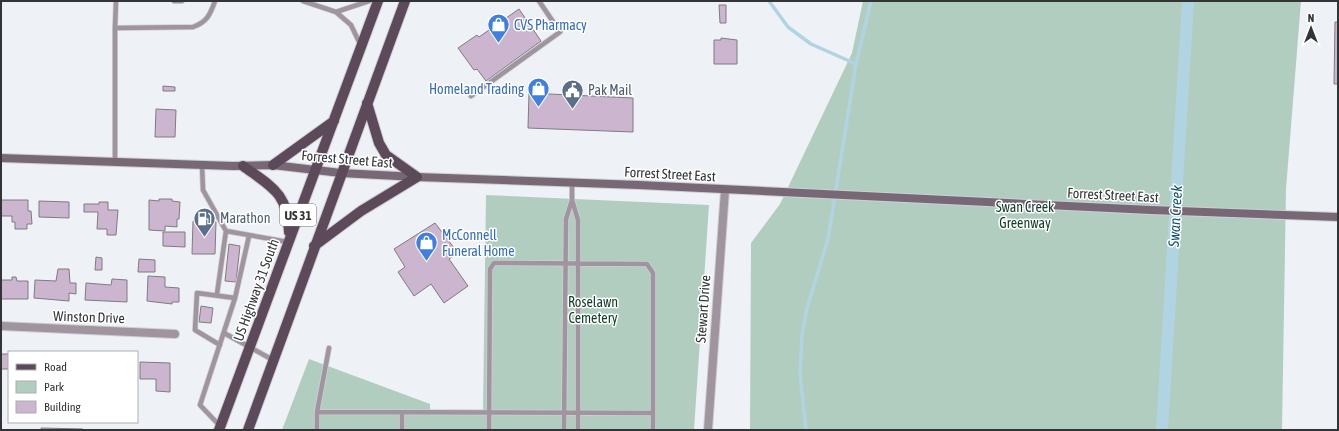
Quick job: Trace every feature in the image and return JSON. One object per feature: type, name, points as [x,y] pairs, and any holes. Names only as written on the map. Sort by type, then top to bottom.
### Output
[{"type":"main road","name":"US Highway 31 South","points":[[220,428],[378,1]]},
{"type":"main road","name":"US 31","points":[[248,430],[314,246],[405,1]]},
{"type":"main road","points":[[314,246],[361,211],[417,177],[386,155],[378,143],[367,103]]},
{"type":"main road","points":[[273,165],[334,121]]},
{"type":"main road","points":[[243,166],[274,189],[283,200],[289,215],[289,240]]},
{"type":"street","name":"Forrest Street East","points":[[1,158],[115,163],[243,166],[273,165],[341,173],[417,177],[794,192],[1151,210],[1338,217]]},
{"type":"street","name":"Stewart Drive","points":[[708,430],[725,190]]},
{"type":"street","name":"Winston Drive","points":[[1,326],[175,334]]},
{"type":"lane","points":[[115,163],[116,1]]},
{"type":"lane","points":[[174,1],[182,1]]},
{"type":"lane","points":[[115,28],[193,27],[202,24],[210,16],[215,1]]},
{"type":"lane","points":[[303,1],[336,12],[351,25],[361,46]]},
{"type":"lane","points":[[336,12],[369,1]]},
{"type":"lane","points":[[471,96],[560,32],[539,1]]},
{"type":"lane","points":[[202,165],[203,190],[226,231],[216,294]]},
{"type":"lane","points":[[572,183],[572,200],[578,220],[578,430]]},
{"type":"lane","points":[[564,430],[566,219],[572,200]]},
{"type":"lane","points":[[226,231],[249,236],[289,240]]},
{"type":"lane","points":[[220,428],[200,405],[235,298],[249,236]]},
{"type":"lane","points":[[488,430],[490,269],[494,263],[579,265],[647,264],[653,273],[654,430]]},
{"type":"lane","points":[[220,345],[195,330],[197,292],[235,298]]},
{"type":"lane","points":[[224,333],[274,361]]},
{"type":"lane","points":[[317,430],[317,412],[328,348]]},
{"type":"lane","points":[[317,412],[402,414],[654,413]]},
{"type":"lane","points":[[402,414],[402,430]]},
{"type":"green space","name":"Swan Creek Greenway","points":[[863,1],[1301,1],[1286,189],[1282,430],[750,430],[751,243],[780,204],[852,53]]},
{"type":"green space","name":"Roselawn Cemetery","points":[[486,195],[709,205],[694,430],[282,430],[309,359],[430,404],[430,410],[483,410]]},
{"type":"building","points":[[719,5],[726,5],[726,23],[720,23]]},
{"type":"building","name":"CVS Pharmacy","points":[[519,9],[541,41],[486,81],[477,69],[474,70],[458,48],[477,35],[479,37]]},
{"type":"building","points":[[1335,22],[1338,22],[1338,84],[1334,84]]},
{"type":"building","points":[[721,38],[737,40],[737,64],[714,64],[714,40],[721,40]]},
{"type":"building","points":[[163,86],[175,87],[175,91],[163,91]]},
{"type":"building","points":[[529,93],[633,98],[633,132],[528,128]]},
{"type":"building","points":[[156,109],[176,110],[175,137],[155,137]]},
{"type":"building","points":[[159,199],[172,199],[172,201],[180,202],[177,227],[165,226],[165,231],[149,230],[149,200],[159,201]]},
{"type":"building","points":[[1,200],[28,200],[28,211],[31,211],[32,224],[27,224],[27,229],[15,229],[15,222],[12,222],[12,216],[1,216]]},
{"type":"building","points":[[39,201],[69,202],[69,218],[39,217]]},
{"type":"building","points":[[99,202],[108,202],[108,210],[118,210],[116,235],[107,235],[107,229],[97,229],[98,212],[84,212],[84,204],[99,204]]},
{"type":"building","name":"Marathon","points":[[193,221],[216,222],[215,254],[192,254]]},
{"type":"building","name":"McConnell Funeral Home","points":[[435,223],[458,253],[449,259],[468,286],[444,303],[431,284],[414,296],[398,272],[405,267],[394,249]]},
{"type":"building","points":[[163,232],[185,232],[185,247],[163,246]]},
{"type":"building","points":[[229,244],[240,246],[236,282],[225,281]]},
{"type":"building","points":[[96,257],[102,258],[102,270],[95,270]]},
{"type":"building","points":[[139,259],[155,260],[155,272],[138,272]]},
{"type":"building","points":[[58,269],[69,269],[70,283],[76,283],[76,294],[69,293],[69,301],[34,298],[35,280],[56,281]]},
{"type":"building","points":[[148,276],[165,277],[165,287],[179,288],[179,302],[172,302],[172,304],[147,301]]},
{"type":"building","points":[[12,277],[16,277],[17,281],[28,281],[28,299],[1,299],[1,280],[12,280]]},
{"type":"building","points":[[112,279],[127,280],[127,302],[85,300],[86,283],[111,285]]},
{"type":"building","points":[[201,306],[213,308],[211,323],[199,322]]},
{"type":"building","points":[[1,354],[8,354],[8,369],[1,369]]},
{"type":"building","points":[[140,362],[170,363],[170,392],[156,391],[156,379],[140,379]]},
{"type":"building","points":[[41,428],[83,429],[83,430],[41,430]]},
{"type":"waterway","points":[[769,1],[788,27],[811,44],[856,64]]},
{"type":"waterway","points":[[806,430],[800,374],[802,335],[807,308],[828,239],[856,64],[871,1]]},
{"type":"waterway","name":"Swan Creek","points":[[1162,430],[1188,1]]},
{"type":"place","name":"CVS Pharmacy","points":[[499,44]]},
{"type":"place","name":"Homeland Trading","points":[[539,108]]},
{"type":"place","name":"Pak Mail","points":[[572,110]]},
{"type":"place","name":"Marathon","points":[[204,238]]},
{"type":"place","name":"McConnell Funeral Home","points":[[427,262]]}]
